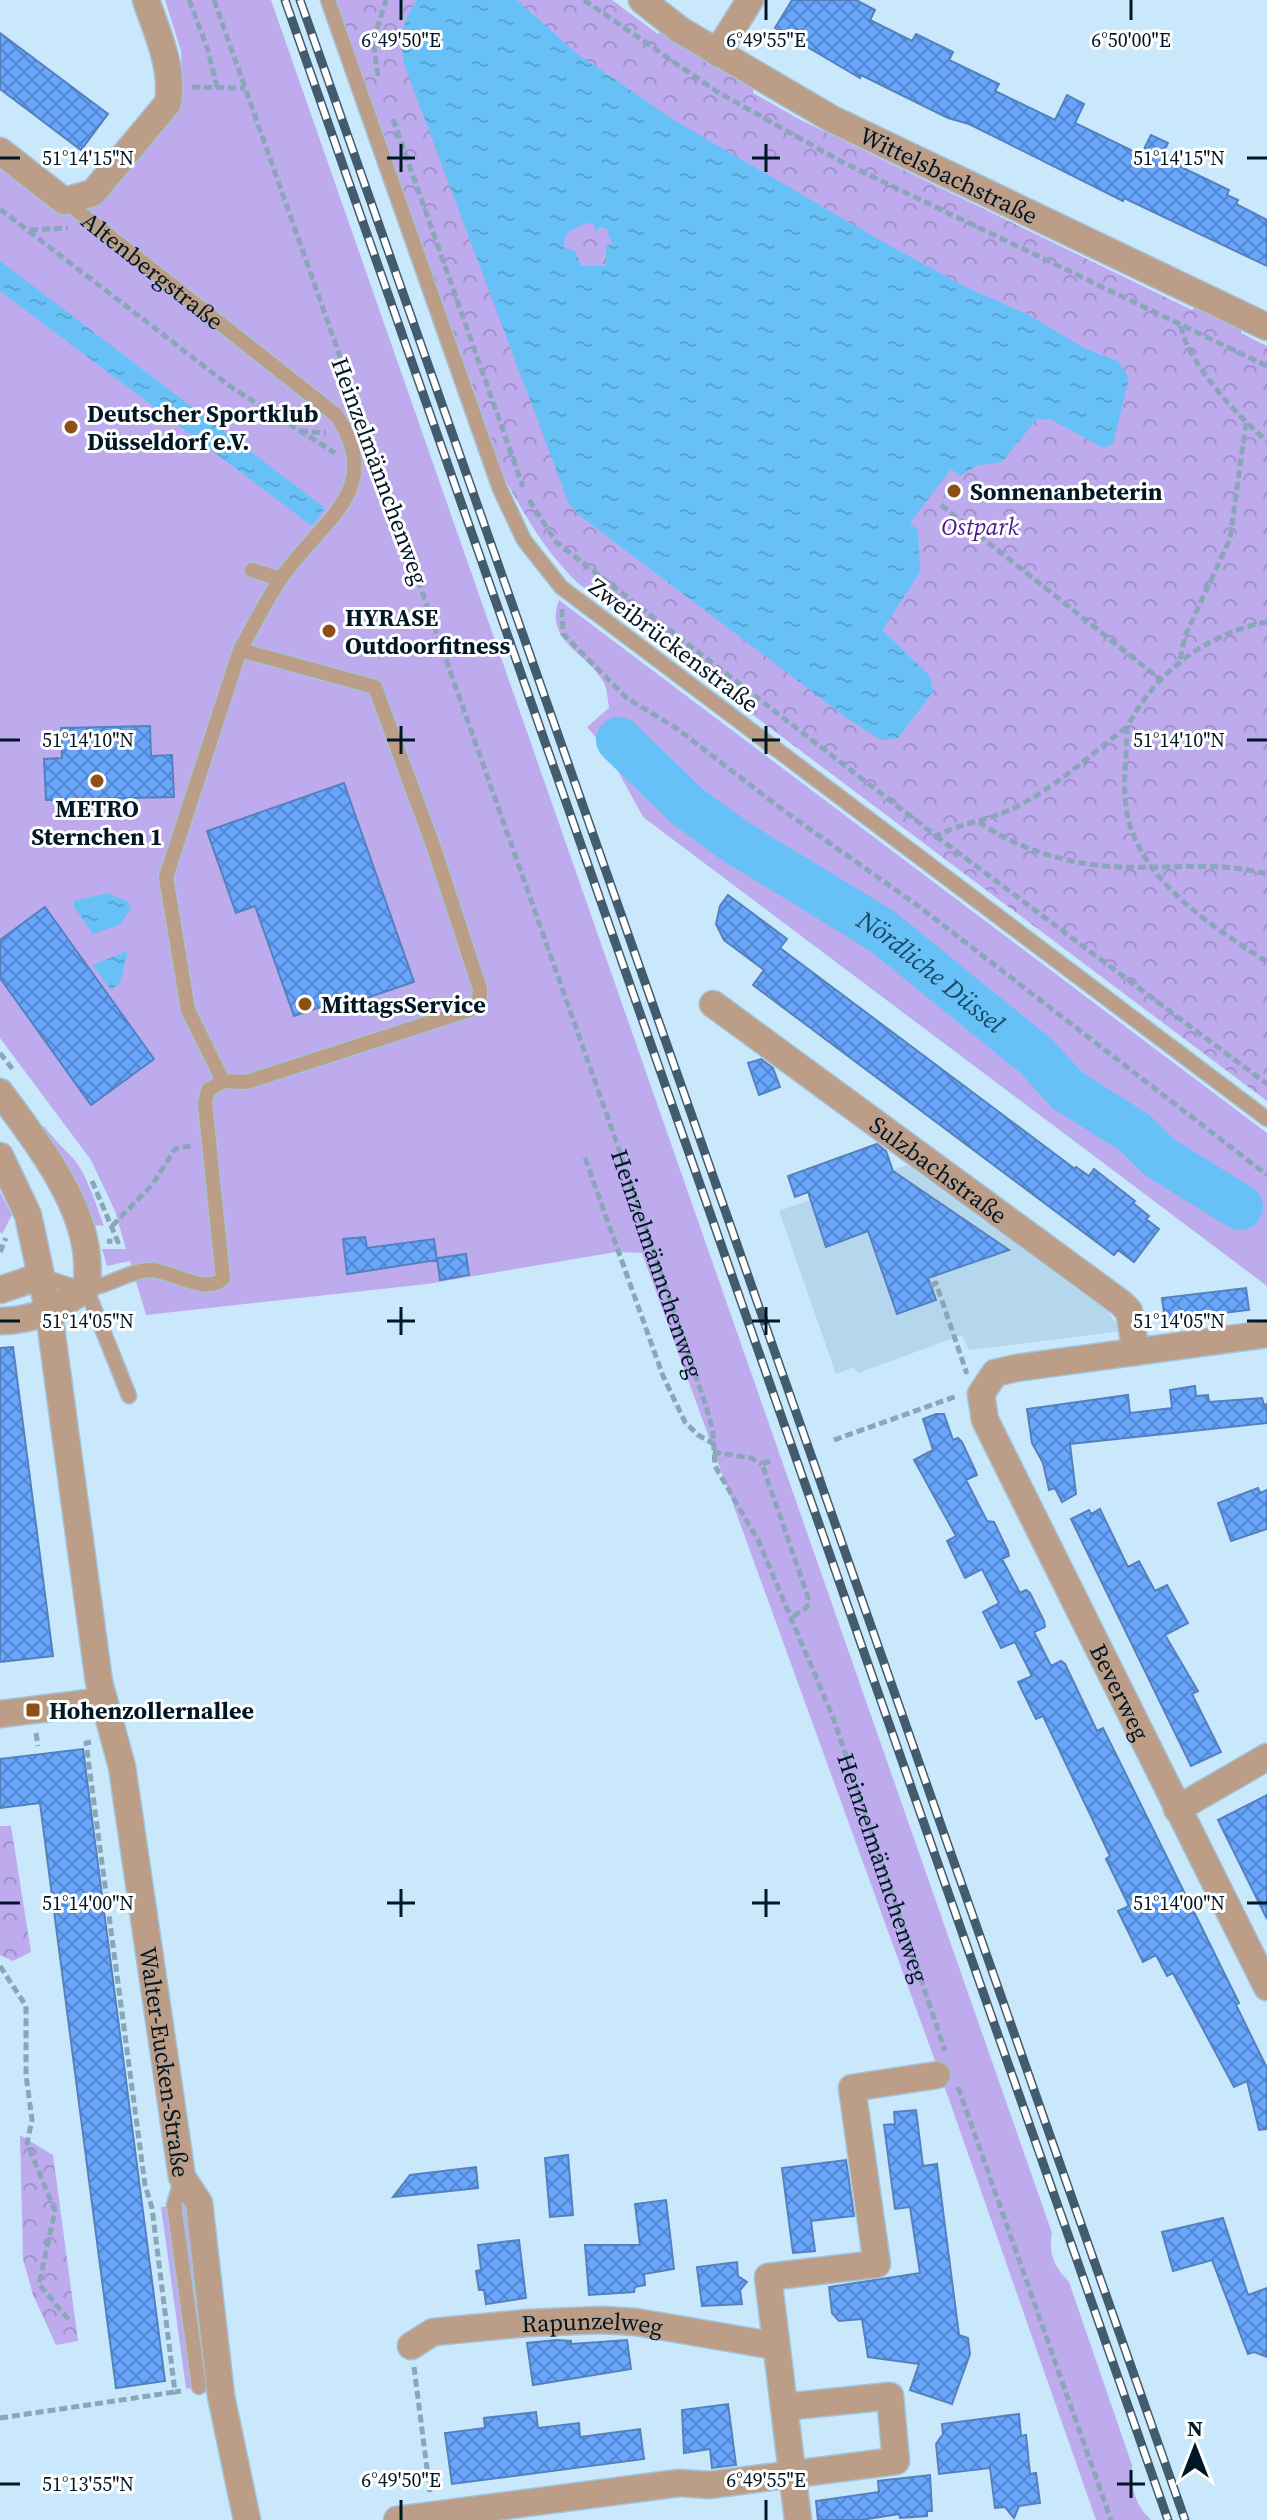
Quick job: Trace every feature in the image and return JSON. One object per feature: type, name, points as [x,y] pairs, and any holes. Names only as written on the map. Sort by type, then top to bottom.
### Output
[{"type":"street","points":[[64,201],[93,193],[163,112],[171,86],[146,0]]},
{"type":"street","name":"Wittelsbachstraße","points":[[642,0],[717,53],[832,119],[1267,327]]},
{"type":"street","points":[[717,53],[750,0]]},
{"type":"street","name":"Altenbergstraße","points":[[0,151],[64,201]]},
{"type":"street","name":"Sulzbachstraße","points":[[713,1004],[1121,1303],[1129,1311],[1136,1352]]},
{"type":"street","points":[[0,1092],[56,1174],[85,1239],[89,1258],[86,1288],[49,1313],[0,1321]]},
{"type":"street","name":"Walter-Eucken-Straße","points":[[0,1156],[28,1215],[49,1313],[104,1701],[122,1767],[182,2177],[199,2203],[221,2396],[247,2520]]},
{"type":"street","points":[[0,1290],[41,1276]]},
{"type":"street","points":[[981,1394],[988,1379],[1002,1370],[1267,1334]]},
{"type":"street","name":"Beverweg","points":[[981,1394],[985,1420],[1267,1987]]},
{"type":"street","points":[[0,1714],[104,1701]]},
{"type":"street","points":[[1177,1809],[1267,1757]]},
{"type":"street","points":[[798,2520],[768,2277],[877,2264],[852,2088],[946,2069]]},
{"type":"street","name":"Rapunzelweg","points":[[411,2346],[433,2332],[602,2320],[776,2346]]},
{"type":"street","points":[[397,2520],[679,2483],[709,2485],[896,2461],[890,2396],[784,2407]]},
{"type":"lane","name":"Zweibrückenstraße","points":[[328,0],[500,489],[524,540],[569,593],[1267,1119]]},
{"type":"lane","name":"Altenbergstraße","points":[[64,201],[305,390],[341,422],[354,450],[357,466]]},
{"type":"lane","points":[[223,1081],[188,1010],[166,877],[240,650],[280,579],[349,494],[357,466]]},
{"type":"lane","points":[[252,570],[280,579]]},
{"type":"lane","points":[[41,1276],[86,1288],[131,1272],[149,1270],[206,1285],[217,1284],[223,1279],[205,1103],[208,1090],[223,1081],[247,1082],[469,1010],[481,998],[434,848],[375,687],[240,650]]},
{"type":"lane","points":[[86,1288],[129,1396]]},
{"type":"lane","points":[[182,2177],[174,2205],[192,2389]]},
{"type":"path","points":[[189,0],[207,47],[217,87]]},
{"type":"path","name":"Heinzelmännchenweg","points":[[214,0],[361,418]]},
{"type":"path","points":[[382,88],[373,41],[386,0]]},
{"type":"path","points":[[584,0],[716,91],[842,162],[1267,366]]},
{"type":"path","points":[[171,86],[245,88]]},
{"type":"path","points":[[392,117],[524,491],[547,533],[936,836],[1267,1084]]},
{"type":"path","points":[[0,209],[231,387],[357,466]]},
{"type":"path","points":[[1181,326],[1190,350],[1246,423],[1267,441]]},
{"type":"path","points":[[1180,660],[1185,636],[1230,539],[1246,423]]},
{"type":"path","name":"Heinzelmännchenweg","points":[[371,447],[614,1135],[707,1409],[715,1466],[759,1542],[834,1720],[946,2069],[1111,2520]]},
{"type":"path","points":[[941,505],[1161,680]]},
{"type":"path","points":[[569,593],[561,610],[563,634],[627,698],[676,728],[787,813],[917,905],[1267,1175]]},
{"type":"path","points":[[936,836],[952,827],[979,822],[1037,796],[1128,726],[1161,680],[1180,660],[1223,634],[1267,622]]},
{"type":"path","points":[[1128,726],[1123,780],[1126,815],[1151,866],[1165,884],[1199,913],[1267,962]]},
{"type":"path","points":[[979,822],[1006,839],[1056,856],[1104,865],[1188,865],[1267,874]]},
{"type":"path","points":[[112,1226],[152,1185],[175,1149],[210,1144]]},
{"type":"path","points":[[585,1158],[663,1376],[685,1422],[698,1435],[714,1444]]},
{"type":"path","points":[[931,1286],[936,1283],[969,1380],[981,1394]]},
{"type":"path","points":[[834,1440],[947,1399],[981,1394]]},
{"type":"path","points":[[713,1452],[751,1458],[762,1464],[808,1597],[807,1607],[791,1618]]},
{"type":"path","points":[[762,1464],[770,1461]]},
{"type":"path","name":"Walter-Eucken-Straße","points":[[95,1742],[86,1743],[175,2392]]},
{"type":"path","points":[[0,1966],[26,2006],[26,2075],[32,2120],[27,2143],[55,2211],[39,2284],[69,2320]]},
{"type":"path","points":[[411,2346],[433,2516]]},
{"type":"path","points":[[0,2418],[192,2389]]},
{"type":"shaded area","points":[[907,1165],[1107,1311],[1122,1331],[969,1350],[962,1335],[858,1373],[854,1367],[836,1374],[779,1211]]},
{"type":"green space","points":[[165,0],[271,0],[1052,2233],[1054,2260],[1069,2282],[1132,2465],[1135,2496],[1151,2520],[1096,2520],[951,2105],[642,1253],[616,1252],[427,1284],[146,1315],[130,1261],[107,1266],[102,1249],[126,1249],[115,1211],[91,1160],[0,1038],[0,168],[50,206],[84,210],[107,198],[176,106],[182,75],[181,51]]},
{"type":"green space","name":"Ostpark","points":[[333,0],[612,0],[658,34],[664,29],[754,86],[753,93],[799,119],[1192,310],[1199,302],[1243,323],[1241,333],[1267,346],[1267,1101],[580,585],[553,556],[492,457]]},
{"type":"green space","points":[[559,600],[1267,1133],[1267,1286],[643,817],[606,749],[587,727],[609,708],[607,692],[597,673],[562,636],[556,614]]},
{"type":"green space","points":[[44,1126],[81,1170],[104,1226],[94,1225],[79,1190],[42,1130]]},
{"type":"green space","points":[[0,1192],[12,1215],[2,1234],[0,1232]]},
{"type":"green space","points":[[0,1826],[11,1826],[31,1952],[13,1961],[0,1955]]},
{"type":"green space","points":[[20,2135],[53,2155],[78,2341],[56,2345],[33,2295],[23,2259]]},
{"type":"green space","points":[[188,2204],[211,2393],[186,2388],[161,2207]]},
{"type":"water","points":[[417,0],[517,0],[576,53],[674,120],[892,247],[968,288],[1029,315],[1084,348],[1118,361],[1129,378],[1113,444],[1103,448],[1050,419],[1036,420],[1002,462],[976,466],[960,476],[951,469],[910,523],[918,530],[920,572],[882,630],[930,676],[933,692],[898,738],[881,740],[848,719],[580,516],[569,504],[405,67],[403,32]],"holes":[[[586,223],[593,224],[596,231],[600,227],[606,228],[612,244],[606,246],[606,266],[581,266],[575,251],[563,247],[567,233]]]},
{"type":"water","points":[[0,261],[325,508],[312,526],[0,291]]},
{"type":"water","points":[[107,893],[127,901],[131,909],[119,925],[93,934],[74,907],[74,901]]},
{"type":"water","points":[[128,951],[120,983],[111,990],[92,965]]},
{"type":"building","points":[[792,0],[856,0],[875,10],[870,20],[912,41],[916,34],[953,52],[949,60],[999,84],[995,91],[1055,120],[1067,95],[1084,104],[1075,123],[1141,155],[1151,135],[1168,143],[1163,153],[1181,162],[1179,166],[1229,190],[1227,195],[1238,200],[1236,204],[1267,220],[1267,266],[1124,198],[1123,201],[969,124],[948,118],[861,75],[860,78],[775,28]]},
{"type":"building","points":[[0,33],[108,114],[81,150],[0,89]]},
{"type":"building","points":[[150,726],[151,756],[172,755],[174,797],[46,800],[44,759],[62,758],[61,728]]},
{"type":"building","points":[[344,783],[414,982],[346,1005],[344,999],[294,1016],[255,906],[236,913],[207,831]]},
{"type":"building","points":[[728,895],[787,939],[780,948],[1075,1169],[1089,1176],[1094,1169],[1135,1201],[1133,1203],[1149,1216],[1146,1219],[1159,1229],[1134,1262],[1118,1250],[1114,1255],[753,985],[764,970],[724,940],[716,924],[720,906]]},
{"type":"building","points":[[45,907],[154,1059],[91,1105],[0,978],[0,940]]},
{"type":"building","points":[[761,1059],[773,1068],[780,1087],[759,1095],[748,1063]]},
{"type":"building","points":[[877,1144],[886,1151],[893,1171],[1009,1250],[928,1278],[936,1300],[897,1314],[868,1231],[826,1247],[808,1192],[795,1197],[788,1176]]},
{"type":"building","points":[[365,1237],[367,1248],[434,1239],[437,1260],[347,1274],[343,1239]]},
{"type":"building","points":[[466,1254],[469,1275],[440,1280],[437,1258]]},
{"type":"building","points":[[1246,1288],[1249,1310],[1165,1320],[1162,1298]]},
{"type":"building","points":[[13,1347],[53,1656],[0,1662],[0,1348]]},
{"type":"building","points":[[1195,1386],[1196,1396],[1208,1395],[1209,1402],[1262,1398],[1264,1405],[1267,1404],[1267,1423],[1070,1444],[1076,1494],[1062,1502],[1055,1488],[1049,1490],[1043,1463],[1032,1443],[1027,1409],[1128,1395],[1130,1413],[1172,1408],[1170,1390]]},
{"type":"building","points":[[944,1414],[953,1440],[958,1438],[962,1442],[977,1475],[966,1480],[987,1521],[994,1522],[1008,1551],[1009,1556],[1002,1559],[1020,1593],[1026,1590],[1030,1593],[1044,1621],[1045,1627],[1034,1632],[1051,1666],[1061,1661],[1065,1664],[1097,1731],[1103,1728],[1239,2003],[1236,2005],[1267,2068],[1267,2129],[1259,2130],[1247,2081],[1234,2087],[1173,1973],[1167,1976],[1156,1955],[1143,1962],[1118,1911],[1129,1906],[1106,1859],[1110,1856],[1043,1716],[1036,1719],[1018,1682],[1032,1676],[1015,1642],[1001,1648],[983,1612],[999,1603],[982,1569],[965,1578],[947,1541],[956,1536],[914,1460],[933,1450],[923,1419]]},
{"type":"building","points":[[1258,1488],[1260,1493],[1267,1490],[1267,1529],[1231,1541],[1218,1503]]},
{"type":"building","points":[[1100,1509],[1128,1567],[1139,1561],[1155,1591],[1167,1585],[1188,1623],[1165,1635],[1198,1691],[1192,1694],[1221,1752],[1191,1766],[1071,1519],[1089,1510],[1091,1514]]},
{"type":"building","points":[[83,1749],[165,2381],[116,2388],[40,1803],[0,1808],[0,1759]]},
{"type":"building","points":[[1267,1795],[1267,1919],[1218,1820]]},
{"type":"building","points":[[916,2110],[923,2166],[937,2164],[959,2335],[968,2338],[970,2354],[952,2404],[910,2390],[919,2364],[868,2357],[862,2319],[839,2321],[832,2313],[829,2287],[920,2273],[910,2207],[895,2209],[884,2125],[895,2124],[894,2112]]},
{"type":"building","points":[[568,2155],[573,2215],[550,2217],[545,2158]]},
{"type":"building","points":[[846,2160],[854,2216],[811,2221],[815,2251],[793,2253],[782,2168]]},
{"type":"building","points":[[476,2167],[478,2188],[393,2197],[410,2175]]},
{"type":"building","points":[[666,2200],[674,2269],[644,2274],[645,2285],[635,2287],[634,2292],[589,2295],[585,2245],[640,2245],[635,2204]]},
{"type":"building","points":[[1223,2218],[1248,2295],[1267,2288],[1267,2357],[1254,2352],[1248,2354],[1212,2260],[1173,2271],[1162,2232]]},
{"type":"building","points":[[519,2240],[526,2298],[486,2304],[484,2290],[479,2290],[476,2271],[481,2270],[478,2245]]},
{"type":"building","points":[[737,2262],[738,2276],[747,2282],[740,2290],[742,2304],[702,2306],[697,2267]]},
{"type":"building","points":[[627,2340],[631,2369],[533,2385],[527,2343],[571,2341],[571,2344]]},
{"type":"building","points":[[728,2404],[736,2465],[712,2468],[710,2449],[684,2453],[682,2410]]},
{"type":"building","points":[[536,2412],[538,2428],[579,2423],[580,2437],[640,2429],[644,2459],[452,2484],[445,2433],[485,2428],[484,2418]]},
{"type":"building","points":[[1019,2414],[1021,2436],[1026,2435],[1030,2474],[1036,2473],[1040,2503],[1019,2506],[1014,2518],[1005,2507],[995,2508],[990,2468],[939,2474],[936,2444],[943,2434],[942,2424]]},
{"type":"building","points":[[930,2475],[932,2511],[927,2511],[927,2516],[900,2518],[899,2514],[861,2520],[818,2520],[816,2501],[879,2492],[878,2481]]},
{"type":"waterway","name":"Nördliche Düssel","points":[[619,740],[688,807],[738,843],[882,931],[1036,1056],[1067,1090],[1135,1133],[1159,1157],[1240,1207]]},
{"type":"railway","points":[[285,0],[1168,2520]]},
{"type":"railway","points":[[300,0],[1185,2520]]},
{"type":"place","name":"Deutscher Sportklub Düsseldorf e.V.","points":[[71,427]]},
{"type":"place","name":"Sonnenanbeterin","points":[[954,491]]},
{"type":"place","name":"HYRASE Outdoorfitness","points":[[329,631]]},
{"type":"place","name":"METRO Sternchen 1","points":[[97,781]]},
{"type":"place","name":"MittagsService","points":[[305,1004]]},
{"type":"place","name":"Hohenzollernallee","points":[[33,1710]]}]
